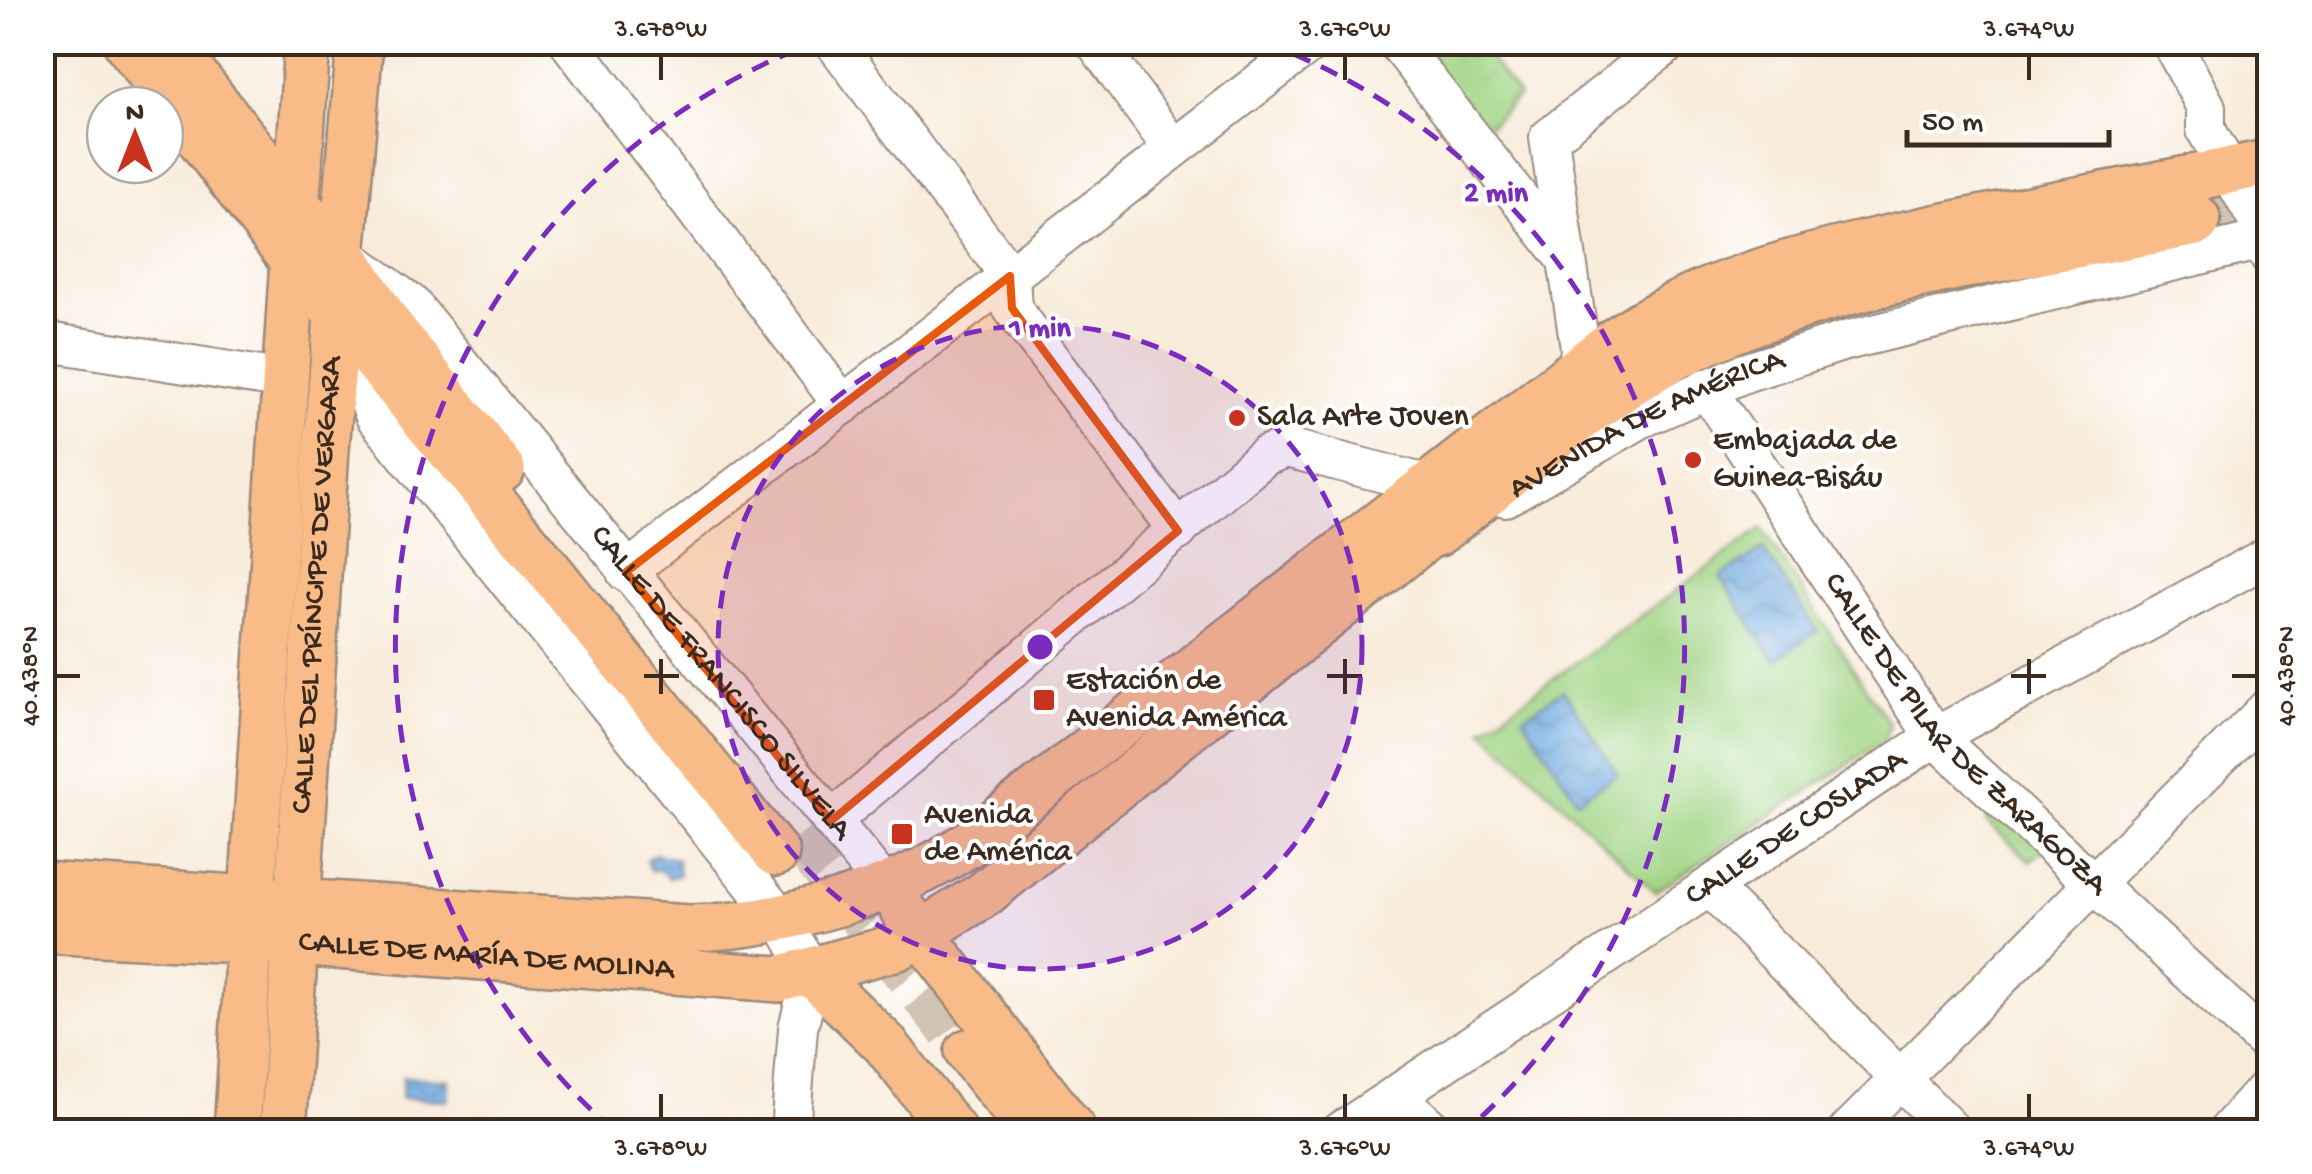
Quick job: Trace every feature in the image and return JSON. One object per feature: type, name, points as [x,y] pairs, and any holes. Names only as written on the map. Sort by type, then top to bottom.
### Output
[{"type":"highway","points":[[1432,507],[1689,346],[1820,298],[2194,220]]},
{"type":"main road","name":"CALLE DE FRANCISCO SILVELA","points":[[126,42],[290,259],[536,554],[801,837]]},
{"type":"main road","name":"CALLE DE FRANCISCO SILVELA","points":[[168,42],[295,203],[343,253],[387,322],[801,837]]},
{"type":"main road","name":"CALLE DEL PRÍNCIPE DE VERGARA","points":[[283,1132],[274,921],[285,380],[306,42]]},
{"type":"main road","name":"CALLE DEL PRÍNCIPE DE VERGARA","points":[[237,1132],[274,921],[343,253],[360,42]]},
{"type":"main road","name":"AVENIDA DE AMÉRICA","points":[[921,933],[983,895],[1047,847],[1432,507],[1578,370],[1636,325],[1670,308],[1814,255],[1966,220],[2256,171]]},
{"type":"main road","name":"AVENIDA DE AMÉRICA","points":[[782,920],[954,854],[1432,507]]},
{"type":"main road","name":"CALLE DE MARÍA DE MOLINA","points":[[42,884],[274,921],[779,980],[898,947],[921,933]]},
{"type":"main road","name":"CALLE DE FRANCISCO SILVELA","points":[[884,884],[1074,1132]]},
{"type":"main road","name":"CALLE DE MARÍA DE MOLINA","points":[[42,930],[274,921],[688,928],[782,920]]},
{"type":"main road","name":"CALLE DE FRANCISCO SILVELA","points":[[812,973],[873,1030],[954,1132]]},
{"type":"main road","points":[[998,1132],[957,1059],[1032,1132]]},
{"type":"street","points":[[834,42],[1010,276],[1012,308],[1178,531]]},
{"type":"street","points":[[1095,42],[1172,150]]},
{"type":"street","points":[[626,572],[1312,42]]},
{"type":"street","points":[[1397,42],[1567,260]]},
{"type":"street","points":[[1578,370],[1580,348],[1549,138],[1670,42]]},
{"type":"street","points":[[2172,42],[2209,116],[2206,130],[2256,171],[2258,221],[2267,245]]},
{"type":"street","points":[[573,44],[844,404]]},
{"type":"street","name":"AVENIDA DE AMÉRICA","points":[[1432,507],[1706,388],[1846,340],[2267,245]]},
{"type":"street","name":"CALLE DE FRANCISCO SILVELA","points":[[343,253],[411,304],[626,572],[801,837],[884,884]]},
{"type":"street","name":"CALLE DE FRANCISCO SILVELA","points":[[336,315],[375,416],[782,920],[812,973]]},
{"type":"street","points":[[42,342],[285,380]]},
{"type":"street","name":"CALLE DE PILAR DE ZARAGOZA","points":[[1706,388],[1935,738],[2270,1046]]},
{"type":"street","points":[[801,837],[1178,531],[1264,456],[1288,448],[1432,507]]},
{"type":"street","name":"CALLE DE COSLADA","points":[[1340,1132],[1935,738],[2270,555]]},
{"type":"street","points":[[1846,1132],[2268,711]]},
{"type":"street","points":[[1712,889],[1953,1132]]},
{"type":"street","points":[[790,1132],[798,1028],[812,973]]},
{"type":"street","points":[[2227,1132],[2270,1084]]},
{"type":"street","points":[[1397,1097],[1435,1132]]},
{"type":"highlighted area","points":[[1010,276],[1012,308],[1178,531],[831,821],[626,572]]},
{"type":"green space","points":[[1412,43],[1477,43],[1519,96],[1484,131]]},
{"type":"green space","points":[[1762,529],[1889,723],[1885,740],[1655,892],[1483,729]]},
{"type":"green space","points":[[2002,803],[2047,846],[2031,861],[1986,821]]},
{"type":"water","points":[[1763,549],[1818,631],[1775,660],[1720,577]]},
{"type":"water","points":[[1563,690],[1618,774],[1577,800],[1523,717]]},
{"type":"water","points":[[655,854],[677,859],[679,875],[669,878],[660,870],[650,870],[646,860]]},
{"type":"water","points":[[403,1077],[449,1080],[448,1100],[401,1098]]},
{"type":"tunnel","points":[[2194,220],[2270,203]]},
{"type":"tunnel","points":[[798,837],[968,1052]]},
{"type":"place","name":"Sala Arte Joven","points":[[1237,418]]},
{"type":"place","name":"Embajada de Guinea-Bisáu","points":[[1693,460]]},
{"type":"place","name":"Estación de Avenida América","points":[[1044,700]]},
{"type":"place","name":"Avenida de América","points":[[902,834]]}]
